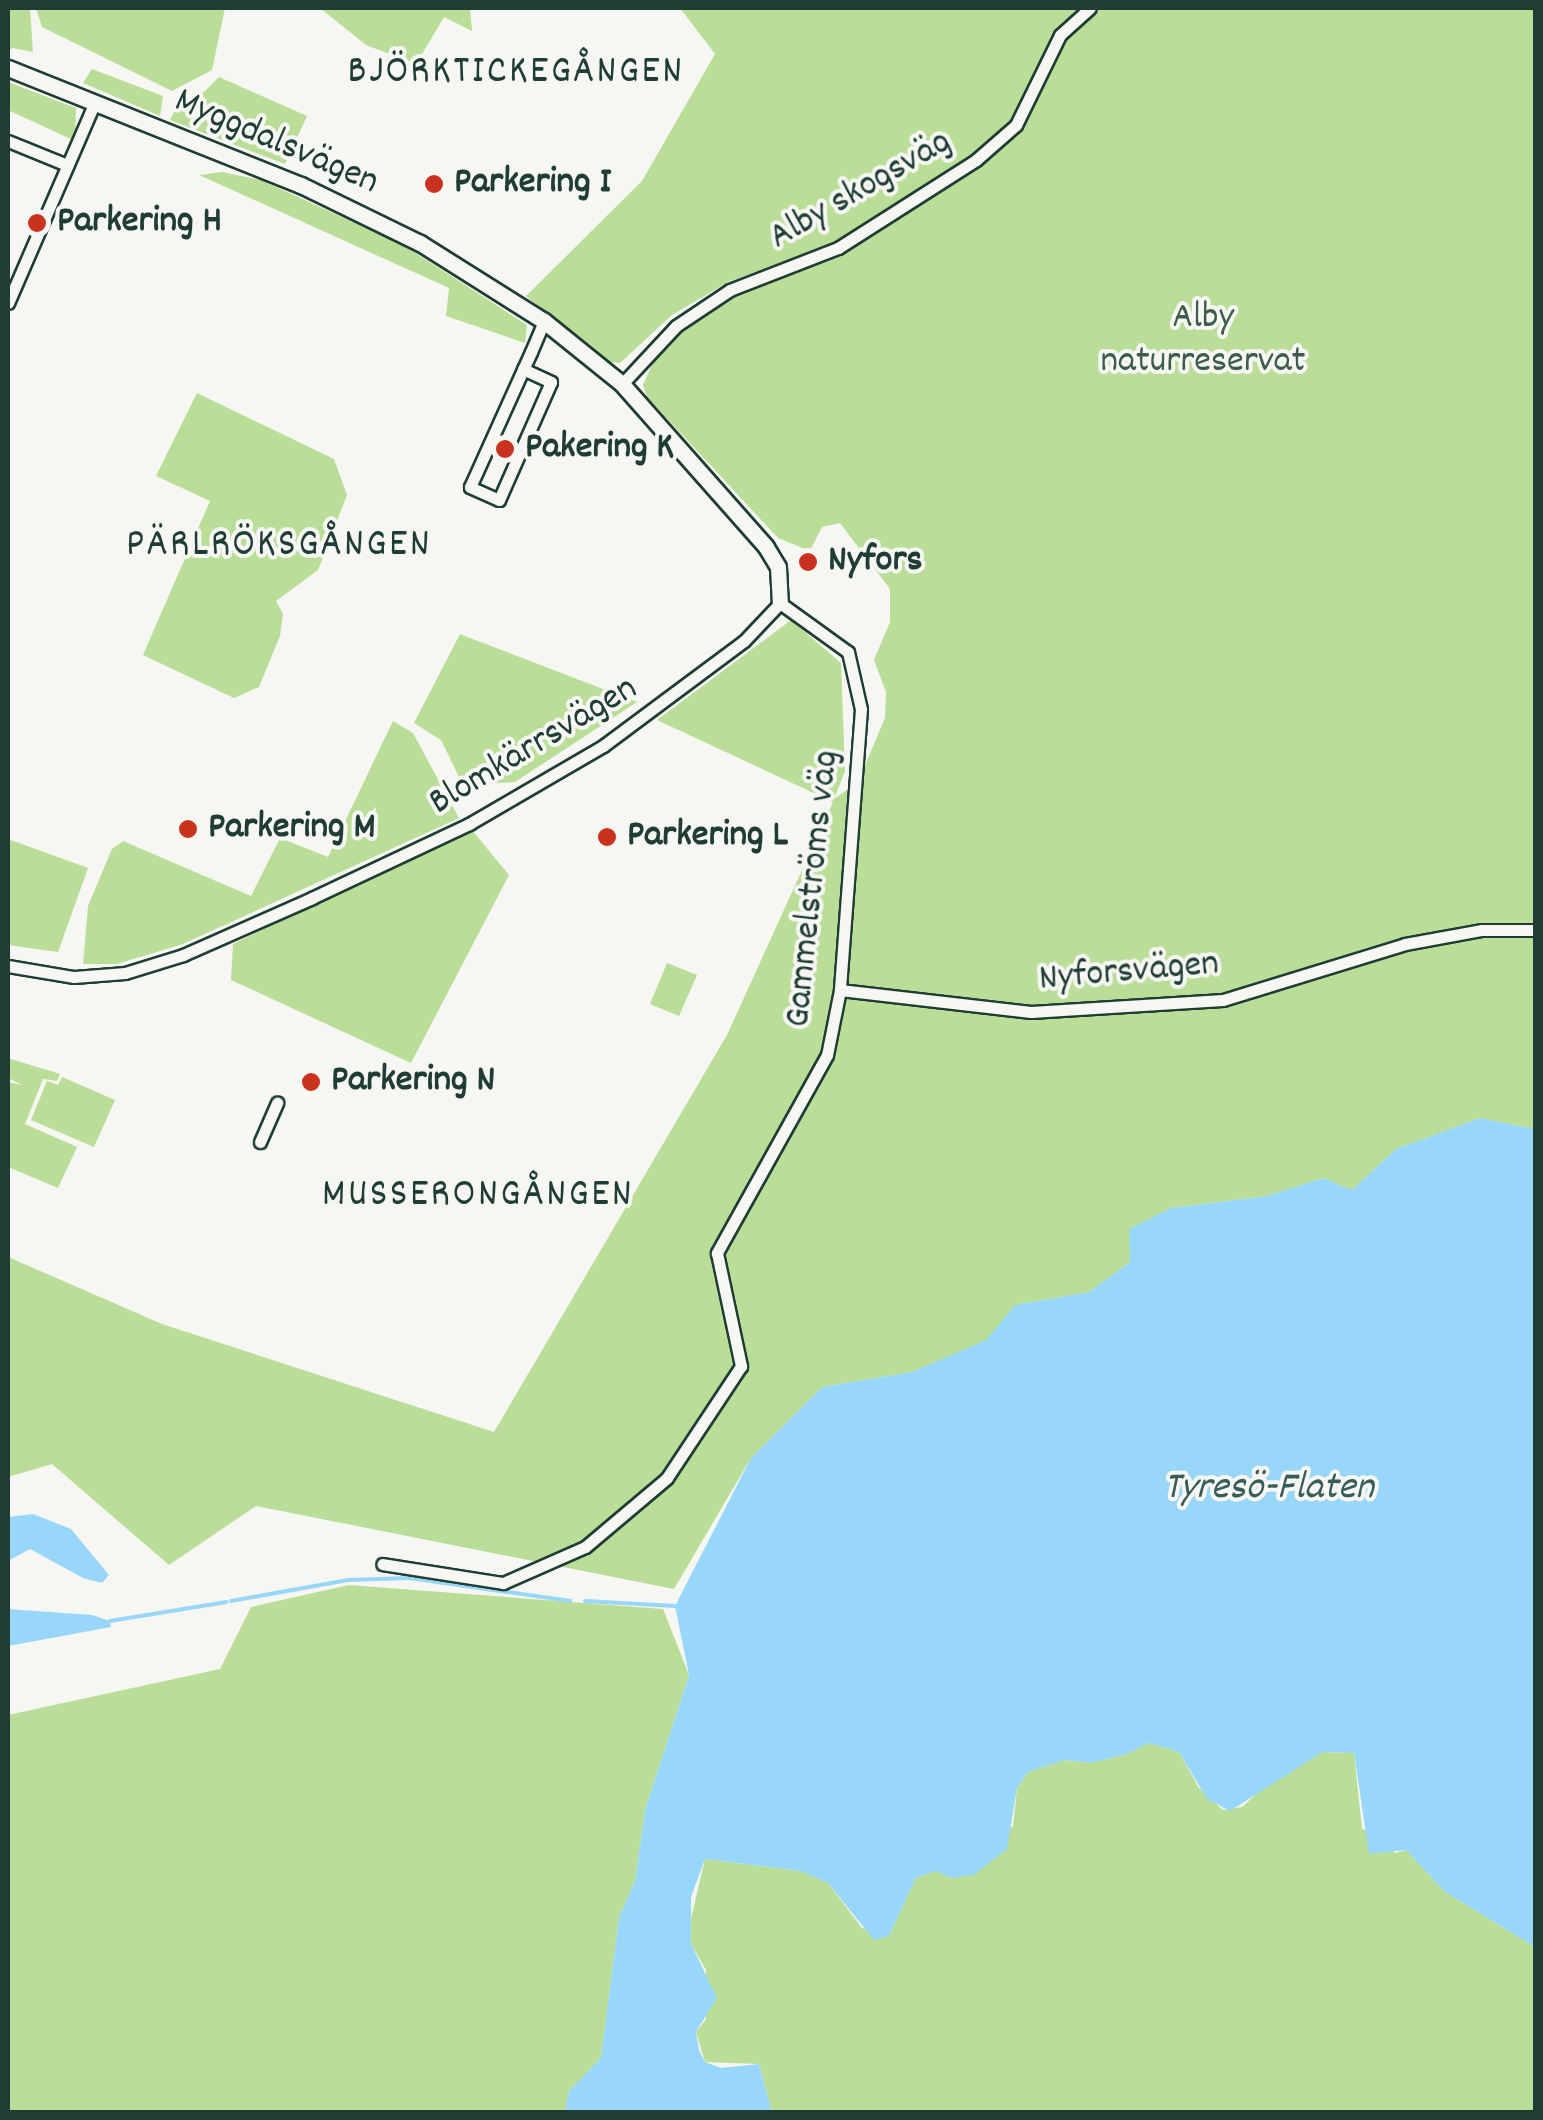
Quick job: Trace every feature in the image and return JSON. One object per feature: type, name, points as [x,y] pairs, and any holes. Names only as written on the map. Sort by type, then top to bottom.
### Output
[{"type":"street","name":"Alby skogsväg","points":[[622,384],[676,326],[730,290],[838,248],[976,160],[1016,126],[1060,35],[1090,8]]},
{"type":"street","name":"Myggdalsvägen","points":[[8,68],[301,185],[420,243],[544,321],[622,384],[766,547],[778,567],[780,604]]},
{"type":"street","points":[[8,303],[13,275],[94,104]]},
{"type":"street","points":[[8,141],[68,165]]},
{"type":"street","points":[[523,369],[552,382],[499,500],[470,487],[544,321]]},
{"type":"street","name":"Gammelströms väg","points":[[382,1564],[503,1583],[585,1547],[666,1478],[740,1366],[717,1253],[828,1055],[840,990],[860,730],[848,652],[780,604]]},
{"type":"street","name":"Blomkärrsvägen","points":[[8,966],[74,977],[140,970],[312,898],[469,824],[603,746],[744,641],[780,604]]},
{"type":"street","name":"Nyforsvägen","points":[[840,990],[1032,1012],[1222,1000],[1405,944],[1481,930],[1536,930]]},
{"type":"street","points":[[260,1142],[277,1103]]},
{"type":"green space","points":[[8,8],[30,8],[33,52],[12,48],[8,53]]},
{"type":"green space","points":[[36,8],[225,8],[212,70],[172,91],[42,27]]},
{"type":"green space","points":[[320,8],[470,8],[472,31],[444,17],[416,64],[366,45]]},
{"type":"green space","name":"Alby naturreservat","points":[[680,8],[1535,8],[1535,1129],[1480,1118],[1396,1149],[1352,1190],[1323,1178],[1267,1196],[1171,1208],[1130,1262],[1089,1292],[1015,1305],[987,1340],[912,1372],[822,1387],[751,1458],[674,1589],[256,1506],[169,1565],[52,1464],[8,1477],[8,1257],[162,1324],[494,1432],[727,1035],[833,802],[657,720],[791,620],[841,663],[845,771],[834,799],[858,782],[885,718],[886,692],[874,660],[890,622],[890,589],[840,523],[822,527],[810,551],[778,538],[647,397],[643,385],[654,360],[683,330],[734,295],[836,256],[866,238],[866,223],[827,247],[728,282],[672,315],[620,363],[609,362],[526,296],[642,181],[715,54]]},
{"type":"green space","points":[[92,69],[163,96],[160,116],[83,83]]},
{"type":"green space","points":[[219,77],[307,116],[285,164],[170,120],[180,101],[204,92]]},
{"type":"green space","points":[[8,82],[76,108],[75,141],[8,110]]},
{"type":"green space","points":[[222,172],[261,180],[403,245],[527,325],[525,343],[446,316],[449,288],[199,175]]},
{"type":"green space","points":[[197,393],[334,459],[347,495],[318,570],[276,601],[283,614],[280,636],[259,687],[234,698],[143,655],[210,501],[156,476]]},
{"type":"green space","points":[[460,634],[637,702],[515,782],[463,785],[441,740],[414,723]]},
{"type":"green space","points":[[393,721],[413,733],[459,818],[183,944],[117,964],[83,964],[88,906],[112,849],[123,841],[251,896],[280,838],[328,857]]},
{"type":"green space","points":[[471,829],[509,875],[411,1063],[231,980],[233,944]]},
{"type":"green space","points":[[8,839],[88,868],[58,952],[8,945]]},
{"type":"green space","points":[[667,963],[697,975],[679,1016],[650,1004]]},
{"type":"green space","points":[[8,1058],[60,1074],[57,1081],[43,1079],[25,1124],[77,1147],[58,1188],[8,1167],[8,1082],[23,1085],[8,1078]]},
{"type":"green space","points":[[62,1077],[115,1100],[94,1147],[31,1120],[47,1081],[58,1085]]},
{"type":"green space","points":[[349,1585],[663,1609],[689,1675],[645,1810],[635,1881],[619,1917],[601,2058],[569,2091],[565,2112],[8,2112],[8,1715],[220,1669],[251,1607]]},
{"type":"green space","points":[[1149,1743],[1179,1752],[1199,1788],[1223,1810],[1242,1807],[1274,1778],[1323,1752],[1354,1753],[1362,1828],[1395,1853],[1406,1850],[1445,1892],[1535,1947],[1535,2112],[772,2112],[759,2064],[705,2062],[696,2032],[706,2019],[706,1970],[691,1944],[690,1923],[705,1859],[800,1871],[828,1883],[862,1928],[889,1936],[916,1878],[935,1871],[952,1878],[1013,1826],[1017,1788],[1028,1772],[1065,1760],[1091,1763],[1127,1754]]},
{"type":"water","name":"Tyresö-Flaten","points":[[1480,1118],[1535,1129],[1535,1947],[1445,1892],[1406,1850],[1369,1854],[1354,1753],[1323,1752],[1230,1811],[1207,1799],[1179,1752],[1149,1743],[1127,1754],[1091,1763],[1065,1760],[1028,1772],[1017,1788],[1007,1849],[974,1875],[952,1878],[935,1871],[916,1878],[889,1936],[874,1940],[828,1883],[800,1871],[705,1859],[691,1897],[691,1944],[717,1998],[696,2032],[699,2050],[705,2062],[721,2068],[759,2064],[772,2112],[565,2112],[569,2091],[601,2058],[619,1917],[635,1881],[645,1810],[689,1675],[675,1606],[751,1458],[822,1387],[912,1372],[986,1340],[1015,1305],[1089,1292],[1130,1262],[1129,1229],[1171,1208],[1267,1196],[1323,1178],[1352,1190],[1396,1149]]},
{"type":"water","points":[[33,1514],[71,1529],[109,1575],[102,1583],[83,1578],[30,1549],[8,1561],[8,1517]]},
{"type":"water","points":[[8,1609],[92,1615],[110,1621],[111,1627],[8,1646]]},
{"type":"waterway","points":[[231,1601],[348,1580],[409,1578],[570,1601]]},
{"type":"waterway","points":[[585,1601],[675,1606]]},
{"type":"waterway","points":[[110,1621],[226,1602]]},
{"type":"place","name":"Parkering I","points":[[434,184]]},
{"type":"place","name":"Parkering H","points":[[37,223]]},
{"type":"place","name":"Pakering K","points":[[505,449]]},
{"type":"place","name":"Nyfors","points":[[808,562]]},
{"type":"place","name":"Parkering M","points":[[188,829]]},
{"type":"place","name":"Parkering L","points":[[607,837]]},
{"type":"place","name":"Parkering N","points":[[311,1082]]},
{"type":"district","name":"BJÖRKTICKEGÅNGEN","points":[[516,74]]},
{"type":"district","name":"PÄRLRÖKSGÅNGEN","points":[[279,547]]},
{"type":"district","name":"MUSSERONGÅNGEN","points":[[478,1197]]}]
